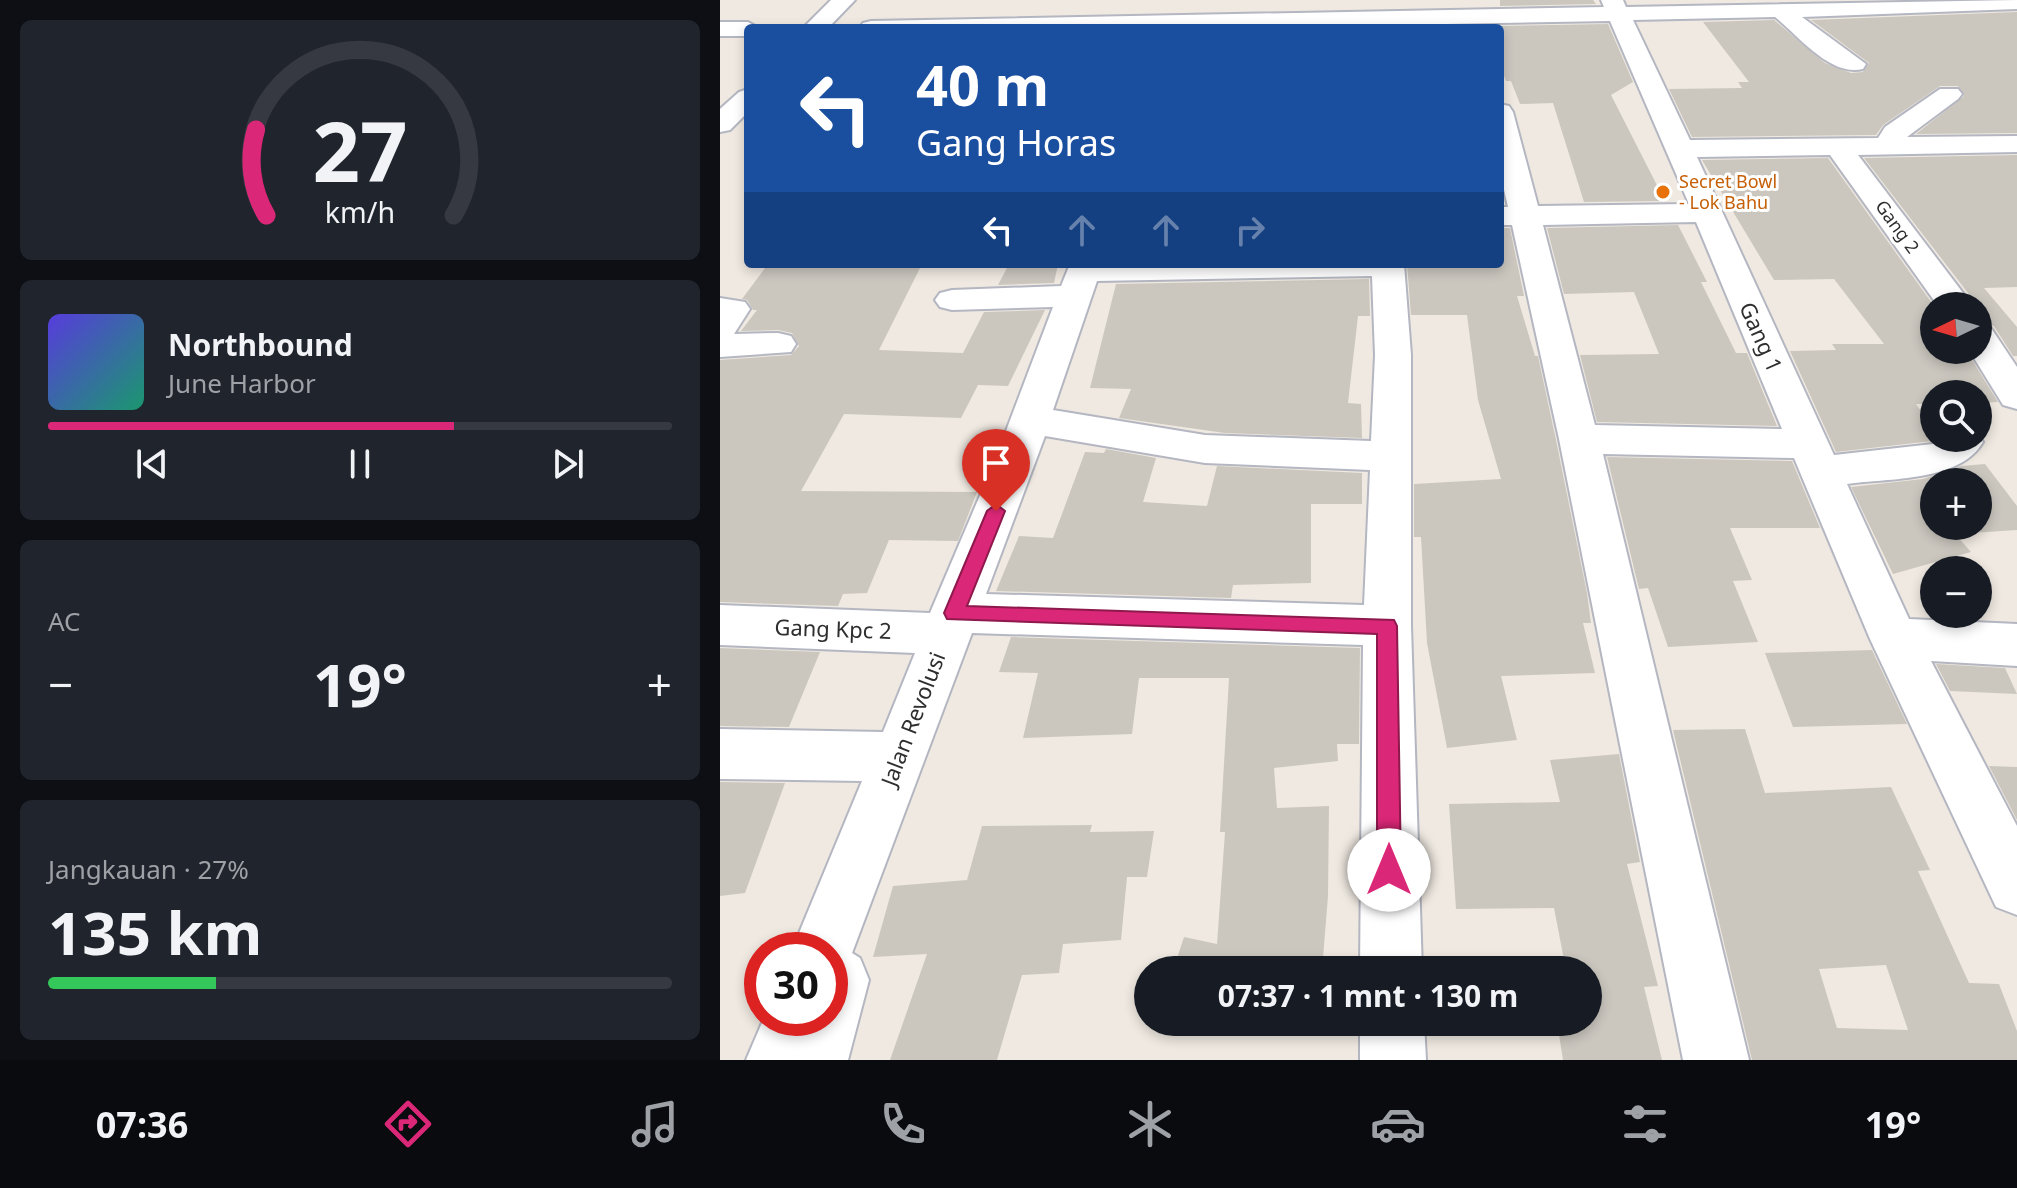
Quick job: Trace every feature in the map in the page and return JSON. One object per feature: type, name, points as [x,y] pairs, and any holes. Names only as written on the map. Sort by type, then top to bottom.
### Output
[{"type":"street","points":[[819,24],[844,0]]},
{"type":"street","points":[[945,24],[963,0]]},
{"type":"street","points":[[1010,24],[1025,0]]},
{"type":"street","points":[[1085,0],[1075,24],[1315,10],[1380,23],[1480,22],[1615,6],[1779,10],[1869,4],[2017,2]]},
{"type":"street","name":"Gang 1","points":[[1615,6],[1904,656],[2017,886]]},
{"type":"street","points":[[1779,10],[1834,54],[1854,64]]},
{"type":"street","points":[[720,29],[744,29]]},
{"type":"street","points":[[1887,146],[1895,133],[1949,94]]},
{"type":"street","points":[[720,125],[740,106]]},
{"type":"street","points":[[1678,149],[2017,144]]},
{"type":"street","points":[[1504,147],[1512,216],[1579,439],[1716,1060]]},
{"type":"street","name":"Gang 2","points":[[1838,147],[1946,292]]},
{"type":"street","points":[[1512,216],[1706,213]]},
{"type":"street","points":[[952,300],[1082,277],[1312,268]]},
{"type":"street","points":[[1388,268],[1393,355],[1387,626],[1391,956]]},
{"type":"street","name":"Jalan Revolusi","points":[[830,932],[1031,420],[1082,277]]},
{"type":"street","points":[[720,309],[733,309],[720,329]]},
{"type":"street","points":[[720,346],[778,344]]},
{"type":"street","points":[[1992,357],[2009,382]]},
{"type":"street","points":[[1031,420],[1205,449],[1389,456]]},
{"type":"street","points":[[1579,439],[1815,458],[1943,457],[1950,452]]},
{"type":"street","name":"Gang Kpc 2","points":[[720,625],[1387,626]]},
{"type":"street","points":[[1904,656],[2017,645]]},
{"type":"street","points":[[720,754],[899,757]]},
{"type":"street","points":[[779,1060],[789,1036]]},
{"type":"street","points":[[815,1060],[822,1036]]},
{"type":"street","points":[[1392,1036],[1393,1060]]},
{"type":"building","points":[[1500,0],[1593,0],[1596,4],[1500,6]]},
{"type":"building","points":[[2017,12],[2017,133],[1916,134],[1964,96],[1958,86],[1940,86],[1883,125],[1876,135],[1692,137],[1669,89],[1742,88],[1738,82],[1749,82],[1703,22],[1774,20],[1825,63],[1851,73],[1863,72],[1869,63],[1811,20]]},
{"type":"building","points":[[1608,24],[1633,82],[1611,95],[1665,201],[1584,202],[1553,103],[1520,104],[1511,81],[1506,81],[1504,26]]},
{"type":"building","points":[[2017,155],[2017,287],[1967,292],[1864,158]]},
{"type":"building","points":[[1828,158],[1924,292],[1920,292],[1920,364],[1975,364],[1984,380],[1920,380],[1920,404],[1916,404],[1920,410],[1920,442],[1836,452],[1790,351],[1836,350],[1832,344],[1884,344],[1834,279],[1774,280],[1702,160]]},
{"type":"building","points":[[1678,225],[1707,282],[1701,282],[1736,353],[1747,353],[1777,426],[1597,422],[1580,355],[1659,354],[1634,292],[1564,294],[1547,228]]},
{"type":"building","points":[[1504,228],[1510,228],[1524,296],[1517,296],[1535,356],[1538,356],[1587,593],[1591,623],[1583,623],[1595,673],[1501,676],[1517,740],[1447,748],[1427,643],[1421,537],[1414,537],[1414,484],[1501,479],[1478,400],[1467,315],[1411,315],[1407,268],[1504,268]]},
{"type":"building","points":[[765,268],[920,268],[879,350],[963,353],[984,312],[1045,310],[1008,386],[978,385],[961,418],[844,414],[801,491],[977,492],[958,541],[889,540],[867,593],[843,594],[838,606],[720,602],[720,360],[791,355],[799,346],[792,333],[778,330],[741,331],[757,310],[742,299]]},
{"type":"building","points":[[1007,268],[1057,268],[1054,283],[998,285]]},
{"type":"building","points":[[1369,279],[1370,316],[1358,316],[1348,403],[1361,404],[1362,438],[1225,433],[1119,418],[1131,389],[1090,388],[1116,284]]},
{"type":"building","points":[[1992,297],[2017,327],[2017,356],[2013,356],[1994,326]]},
{"type":"building","points":[[1106,449],[1156,458],[1143,502],[1207,506],[1217,466],[1362,473],[1362,504],[1311,504],[1311,583],[1233,585],[1231,598],[996,591],[1019,536],[1053,538],[1085,452],[1104,453]]},
{"type":"building","points":[[1607,457],[1792,461],[1820,528],[1730,528],[1752,580],[1733,581],[1758,642],[1668,647],[1648,588],[1639,589]]},
{"type":"building","points":[[1985,464],[1988,468],[1955,468]]},
{"type":"building","points":[[1992,473],[2017,506],[2017,530],[1992,532]]},
{"type":"building","points":[[1920,479],[1920,540],[1960,540],[1971,552],[1957,556],[1920,556],[1920,566],[1893,574],[1851,487]]},
{"type":"building","points":[[1011,637],[1360,648],[1359,744],[1337,744],[1338,761],[1274,768],[1277,808],[1329,806],[1328,896],[1323,956],[1178,956],[1184,937],[1217,944],[1225,832],[1220,832],[1229,678],[1139,678],[1132,734],[1023,738],[1038,673],[999,672]]},
{"type":"building","points":[[720,648],[820,652],[789,727],[720,726]]},
{"type":"building","points":[[1872,650],[1907,724],[1793,727],[1765,653]]},
{"type":"building","points":[[1936,664],[2005,668],[2017,694],[1950,691]]},
{"type":"building","points":[[1745,729],[1765,793],[1891,787],[1930,870],[1918,871],[1969,983],[1999,984],[2017,1031],[2017,1060],[1752,1060],[1673,730]],"holes":[[[1886,965],[1908,1030],[1837,1028],[1819,969]]]},
{"type":"building","points":[[1619,754],[1640,862],[1627,864],[1658,986],[1644,987],[1662,1060],[1563,1060],[1559,1036],[1602,1036],[1602,956],[1563,956],[1554,908],[1456,909],[1449,804],[1560,802],[1550,760]]},
{"type":"building","points":[[1989,766],[2017,767],[2017,820]]},
{"type":"building","points":[[720,782],[785,783],[745,893],[720,896]]},
{"type":"building","points":[[1092,825],[1090,832],[1154,831],[1147,877],[1127,877],[1121,940],[1063,944],[1059,973],[1022,975],[997,1060],[890,1060],[927,954],[873,957],[893,886],[967,880],[982,826]]},
{"type":"place","name":"Secret Bowl - Lok Bahu","points":[[1663,192]]},
{"type":"route","points":[[996,511],[954,613],[1387,626],[1389,870]]}]
